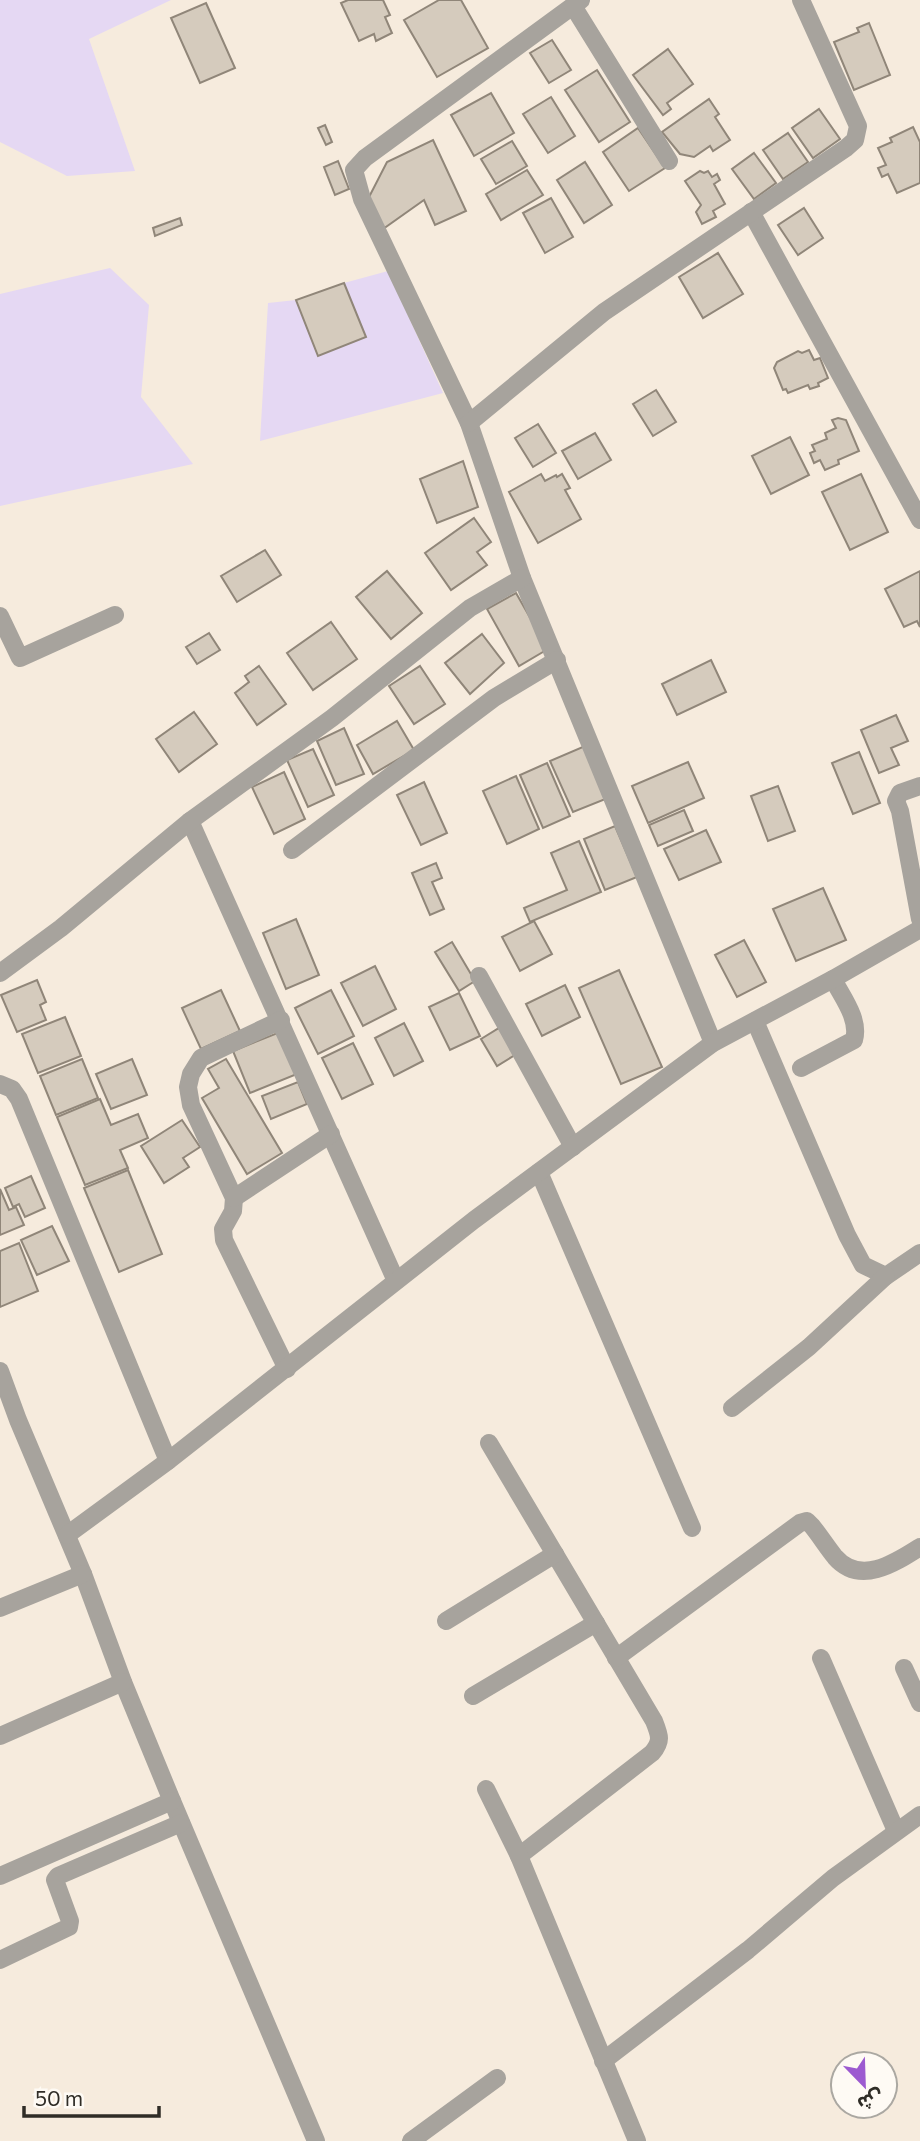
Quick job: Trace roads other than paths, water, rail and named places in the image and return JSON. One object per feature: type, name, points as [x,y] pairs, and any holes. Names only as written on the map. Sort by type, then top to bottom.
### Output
[{"type":"street","points":[[469,423],[604,312],[846,148],[858,134],[858,126],[801,0]]},
{"type":"street","points":[[669,162],[577,3],[365,158],[354,170],[362,199],[469,423],[522,578],[712,1043]]},
{"type":"street","points":[[751,212],[920,520]]},
{"type":"street","points":[[0,973],[61,928],[190,821],[332,718],[470,608],[522,578]]},
{"type":"street","points":[[0,616],[20,658],[116,615]]},
{"type":"street","points":[[292,850],[494,698],[557,660]]},
{"type":"street","points":[[920,786],[900,793],[896,801],[920,919]]},
{"type":"street","points":[[190,821],[396,1281]]},
{"type":"street","points":[[67,1535],[169,1461],[474,1220],[712,1043],[920,929]]},
{"type":"street","points":[[480,976],[573,1147]]},
{"type":"street","points":[[801,1068],[854,1040],[857,1032],[855,1021],[833,979]]},
{"type":"street","points":[[281,1020],[201,1058],[191,1074],[188,1087],[191,1105],[234,1198],[233,1211],[223,1229],[224,1240],[287,1369]]},
{"type":"street","points":[[755,1021],[847,1235],[863,1265],[886,1276]]},
{"type":"street","points":[[0,1084],[12,1089],[19,1099],[169,1461]]},
{"type":"street","points":[[234,1198],[331,1134]]},
{"type":"street","points":[[539,1172],[692,1528]]},
{"type":"street","points":[[732,1408],[808,1347],[886,1276],[920,1253]]},
{"type":"street","points":[[0,1371],[83,1574],[123,1682],[316,2141]]},
{"type":"street","points":[[489,1443],[654,1721],[659,1734],[659,1745],[652,1753],[519,1856]]},
{"type":"street","points":[[616,1658],[800,1523],[807,1521],[812,1525],[837,1560],[853,1569],[873,1571],[892,1565],[920,1547]]},
{"type":"street","points":[[446,1621],[555,1554]]},
{"type":"street","points":[[0,1608],[83,1574]]},
{"type":"street","points":[[473,1696],[596,1623]]},
{"type":"street","points":[[821,1658],[895,1831]]},
{"type":"street","points":[[904,1668],[920,1703]]},
{"type":"street","points":[[0,1735],[123,1682]]},
{"type":"street","points":[[486,1789],[519,1856],[637,2141]]},
{"type":"street","points":[[0,1876],[172,1801]]},
{"type":"street","points":[[603,2061],[748,1950],[807,1898],[920,1815]]},
{"type":"street","points":[[0,1960],[69,1927],[71,1921],[55,1880],[58,1876],[181,1823]]},
{"type":"street","points":[[411,2141],[497,2078]]}]
